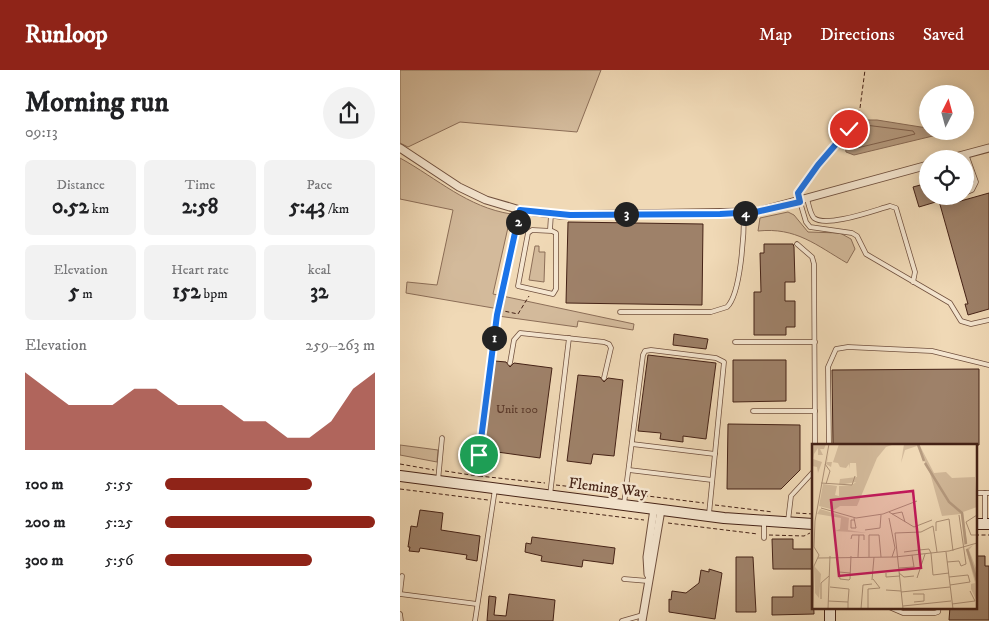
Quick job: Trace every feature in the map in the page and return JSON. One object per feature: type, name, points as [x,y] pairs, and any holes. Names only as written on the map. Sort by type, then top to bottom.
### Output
[{"type":"street","points":[[400,148],[465,190],[497,204],[520,210],[551,214],[744,214],[804,201],[919,168]]},
{"type":"street","points":[[974,152],[989,148]]},
{"type":"street","name":"Fleming Way","points":[[400,476],[709,516],[764,521],[788,518],[812,521]]},
{"type":"street","points":[[643,618],[648,582],[647,557],[658,510]]},
{"type":"street","points":[[830,608],[830,621]]},
{"type":"lane","points":[[804,201],[812,215],[818,219],[837,220],[890,206],[896,208],[915,272],[914,282]]},
{"type":"lane","points":[[804,201],[808,226],[852,232],[857,236],[866,254],[950,303],[962,321],[971,324],[989,320]]},
{"type":"lane","points":[[550,230],[551,214]]},
{"type":"lane","points":[[620,312],[711,312],[727,307],[733,299],[737,278],[743,244],[744,214]]},
{"type":"lane","points":[[550,230],[556,235],[556,291],[550,294],[520,288],[518,284],[528,233],[530,231],[550,230]]},
{"type":"lane","points":[[796,244],[814,261],[815,444]]},
{"type":"lane","points":[[510,363],[514,340],[520,333],[609,344],[611,348],[604,378]]},
{"type":"lane","points":[[550,496],[569,338]]},
{"type":"lane","points":[[735,342],[815,342]]},
{"type":"lane","points":[[828,444],[828,367],[836,349],[848,347],[925,350],[989,365]]},
{"type":"lane","points":[[624,505],[643,354],[646,350],[651,350],[723,361],[709,516]]},
{"type":"lane","points":[[753,411],[815,411]]},
{"type":"lane","points":[[438,481],[442,438]]},
{"type":"lane","points":[[632,444],[715,454]]},
{"type":"lane","points":[[628,470],[712,480]]},
{"type":"lane","points":[[788,518],[791,496],[812,473]]},
{"type":"lane","points":[[475,621],[495,489]]},
{"type":"lane","points":[[983,524],[987,493]]},
{"type":"lane","points":[[764,521],[764,536]]},
{"type":"lane","points":[[402,576],[400,594],[477,604]]},
{"type":"lane","points":[[624,579],[648,582]]},
{"type":"lane","points":[[891,608],[903,613],[934,614],[938,612],[939,608]]},
{"type":"lane","points":[[400,614],[401,621]]},
{"type":"lane","points":[[622,621],[643,618]]},
{"type":"path","points":[[804,201],[798,193],[818,165],[849,129],[860,108],[865,70]]},
{"type":"path","points":[[479,476],[479,449],[498,310],[520,210]]},
{"type":"path","points":[[498,310],[518,314],[526,303],[531,290]]},
{"type":"path","points":[[471,475],[710,504],[788,518]]},
{"type":"path","points":[[400,489],[764,536],[804,536],[812,521]]},
{"type":"path","points":[[976,535],[989,535]]},
{"type":"shaded area","points":[[400,70],[601,70],[577,132],[460,122],[408,147],[400,143]]},
{"type":"shaded area","points":[[400,158],[467,199],[511,214],[493,294],[634,324],[633,330],[578,321],[577,327],[498,316],[499,309],[406,293],[407,282],[437,285],[453,210],[400,199]]},
{"type":"shaded area","points":[[788,212],[794,215],[808,232],[840,233],[851,239],[855,249],[847,263],[815,244],[795,235],[771,230],[758,231],[760,218]]},
{"type":"shaded area","points":[[535,246],[539,246],[539,252],[545,252],[544,282],[529,280]]},
{"type":"shaded area","points":[[400,445],[438,450],[437,462],[400,455]]},
{"type":"water","points":[[864,120],[877,120],[919,127],[919,139],[854,155],[846,152],[846,148],[850,134]]},
{"type":"building","points":[[919,185],[919,205],[926,205],[919,207],[913,187]]},
{"type":"building","points":[[989,193],[989,309],[968,315],[965,304],[968,304],[940,205],[974,205],[974,197]]},
{"type":"building","points":[[568,222],[703,224],[702,305],[566,303]]},
{"type":"building","points":[[764,244],[793,244],[794,247],[795,282],[785,282],[785,301],[795,301],[795,327],[786,327],[786,335],[754,335],[754,292],[761,292],[760,253],[764,253]]},
{"type":"building","points":[[674,334],[708,339],[706,349],[673,345]]},
{"type":"building","points":[[648,355],[716,363],[706,439],[683,436],[683,442],[660,439],[661,433],[638,431]]},
{"type":"building","points":[[733,360],[786,360],[786,401],[733,402]]},
{"type":"building","points":[[495,361],[506,362],[510,367],[514,363],[552,368],[540,458],[483,450]]},
{"type":"building","points":[[979,369],[979,445],[833,444],[832,370]]},
{"type":"building","points":[[578,375],[600,377],[604,382],[608,378],[623,380],[614,456],[593,454],[591,464],[567,461]]},
{"type":"building","points":[[728,424],[800,425],[800,470],[781,489],[727,489]]},
{"type":"building","points":[[420,510],[443,513],[441,530],[480,536],[477,561],[466,559],[467,555],[420,548],[419,552],[409,551],[411,526],[417,527]]},
{"type":"building","points":[[532,537],[615,548],[613,564],[583,560],[582,567],[541,561],[542,556],[525,552],[526,543],[531,544]]},
{"type":"building","points":[[772,539],[793,539],[793,549],[812,549],[812,569],[773,569]]},
{"type":"building","points":[[976,556],[985,556],[985,566],[989,566],[989,620],[949,620],[950,608],[976,608]]},
{"type":"building","points":[[736,557],[753,557],[756,612],[736,612]]},
{"type":"building","points":[[709,569],[722,573],[715,619],[669,612],[669,599],[671,600],[672,591],[686,593],[699,583],[701,570],[709,572]]},
{"type":"building","points":[[793,586],[812,586],[812,608],[814,608],[814,614],[772,615],[772,597],[793,597]]},
{"type":"building","points":[[509,594],[555,600],[553,621],[487,621],[489,596],[496,597],[494,615],[506,616]]},
{"type":"route","points":[[479,455],[497,315],[520,210],[570,215],[720,214],[750,213],[780,207],[800,202],[798,193],[818,165],[849,129]]}]
